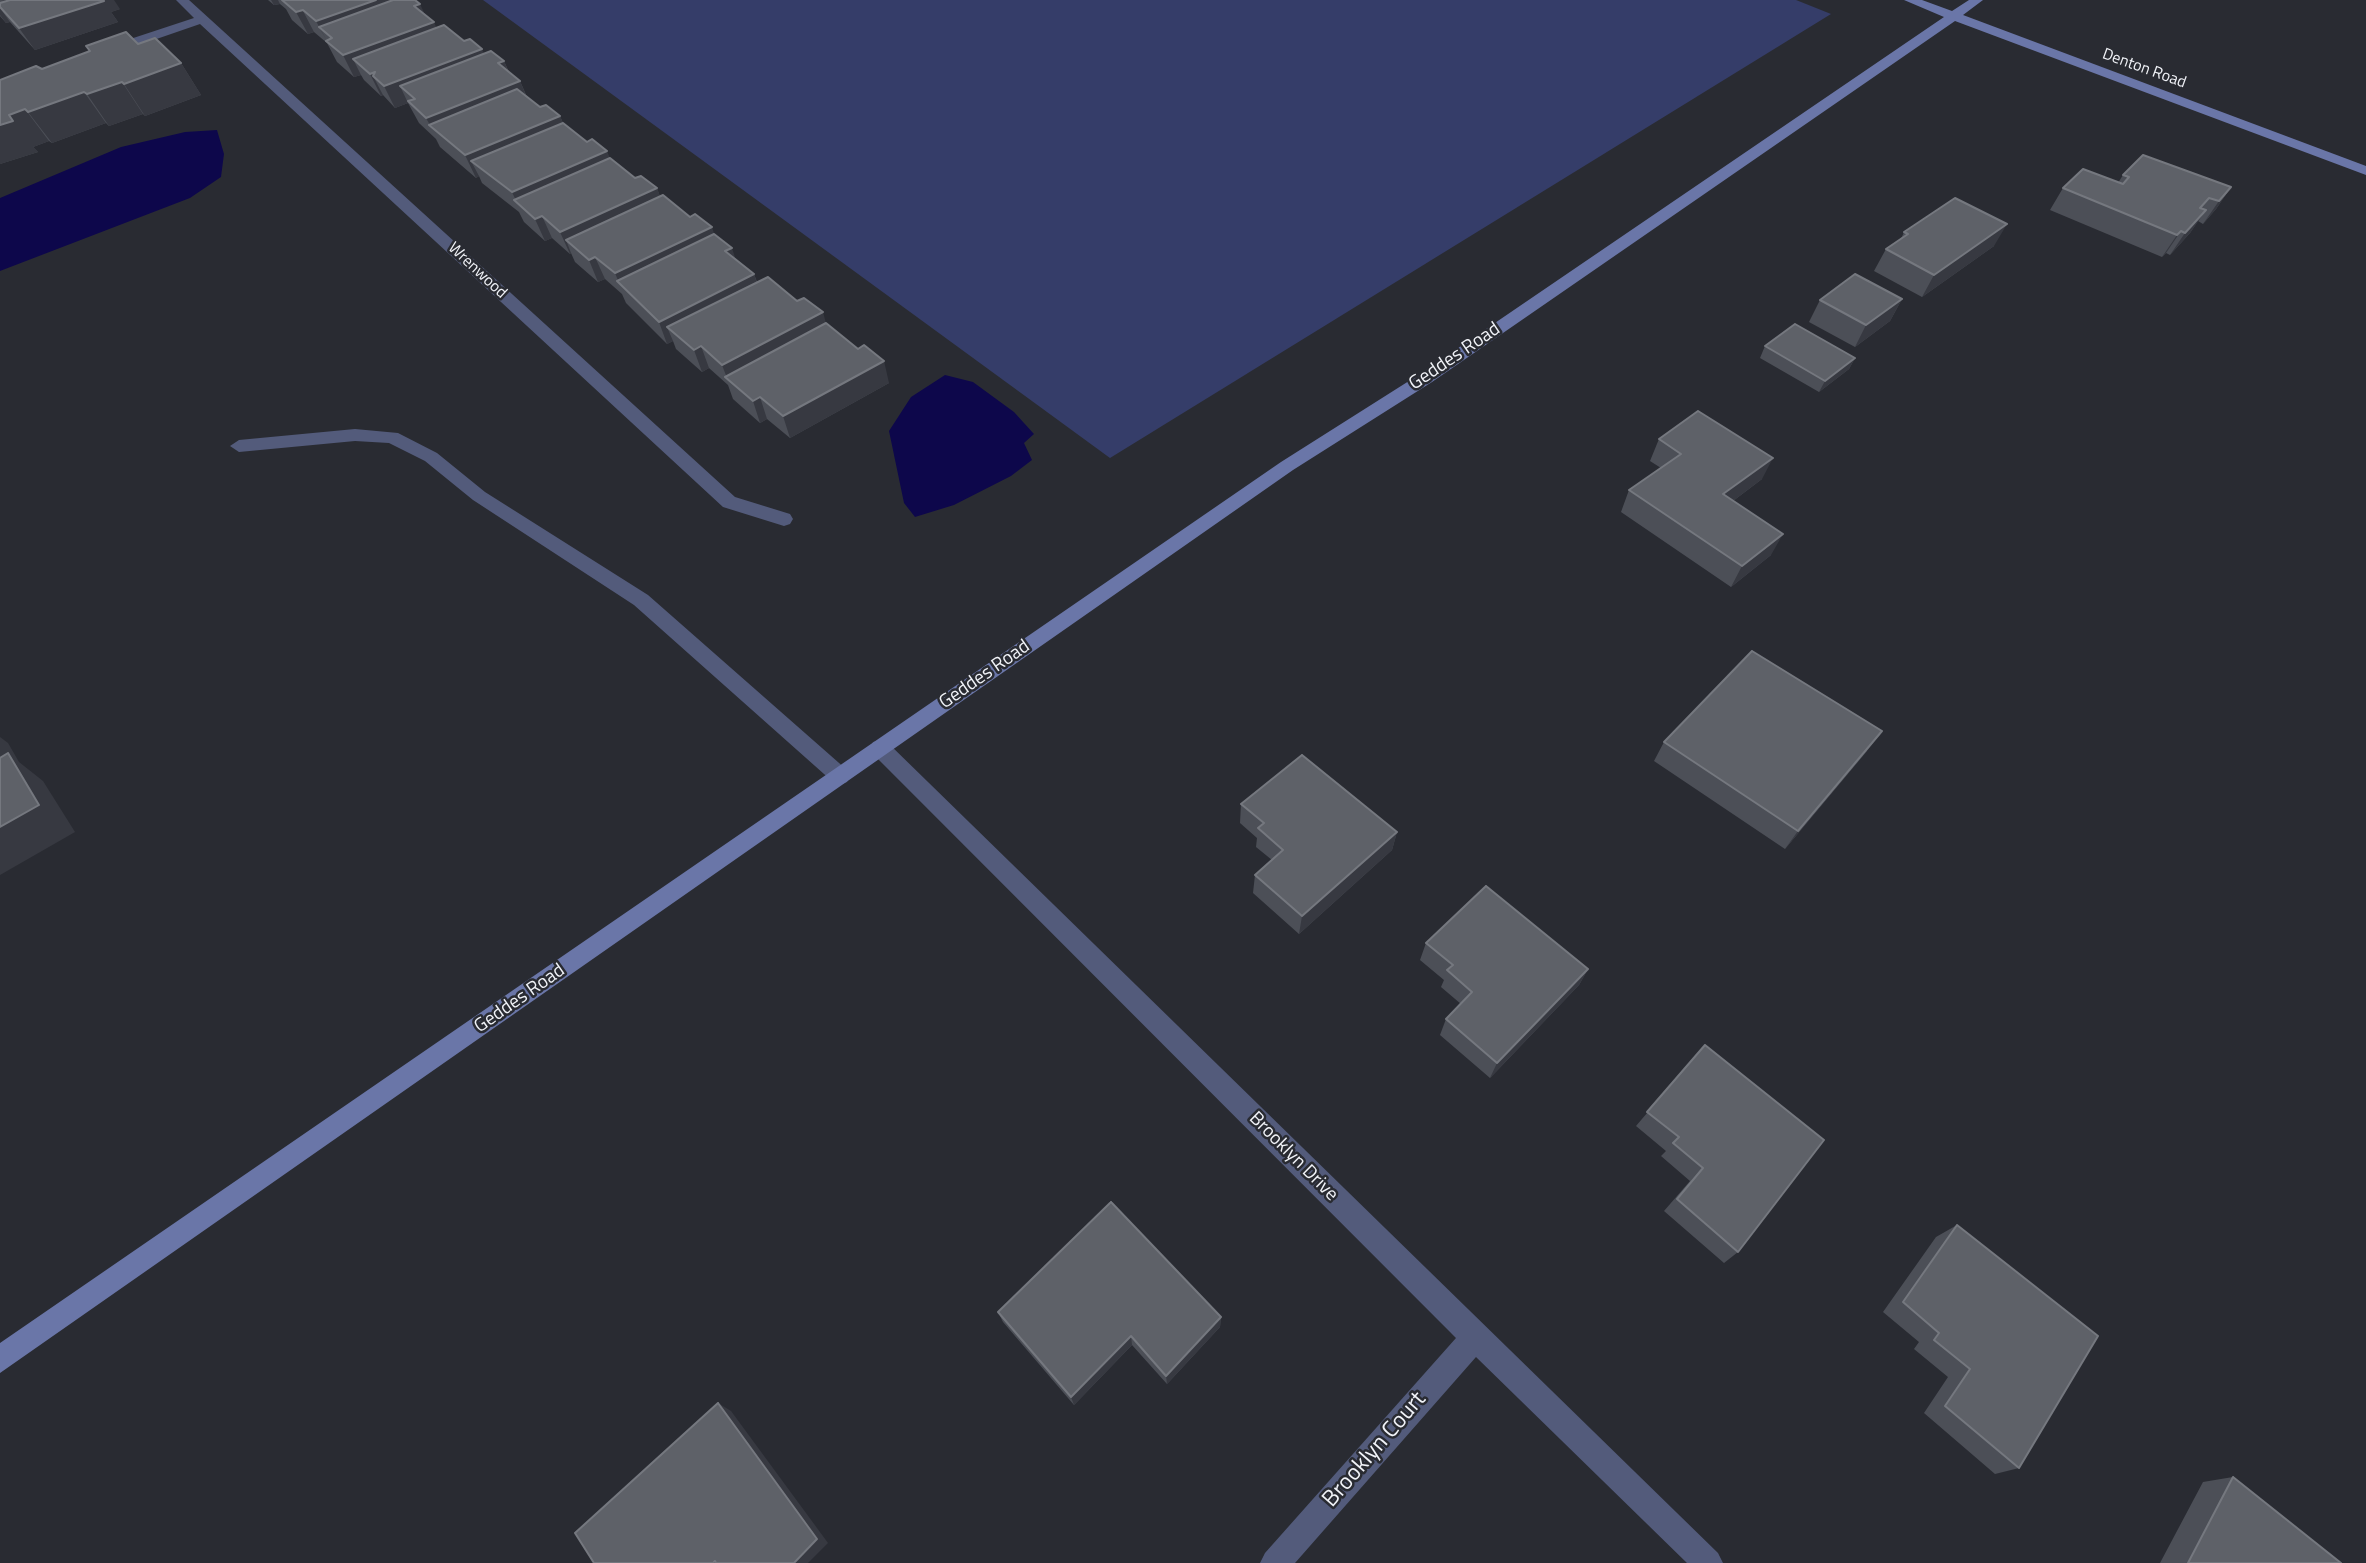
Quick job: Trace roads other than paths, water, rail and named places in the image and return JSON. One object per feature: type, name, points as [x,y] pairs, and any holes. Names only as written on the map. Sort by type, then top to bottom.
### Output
[{"type":"main road","name":"Denton Road","points":[[1910,0],[2366,171]]},
{"type":"main road","name":"Geddes Road","points":[[0,1359],[1287,466],[1426,378],[1977,0]]},
{"type":"street","name":"Wrenwood","points":[[182,0],[729,502],[784,519]]},
{"type":"street","points":[[88,58],[202,19]]},
{"type":"street","points":[[239,446],[355,435],[392,437],[431,457],[479,496],[641,600],[719,666],[840,776]]},
{"type":"street","name":"Brooklyn Drive","points":[[880,748],[1475,1337],[1708,1563]]},
{"type":"street","name":"Brooklyn Court","points":[[1275,1563],[1475,1337]]}]
